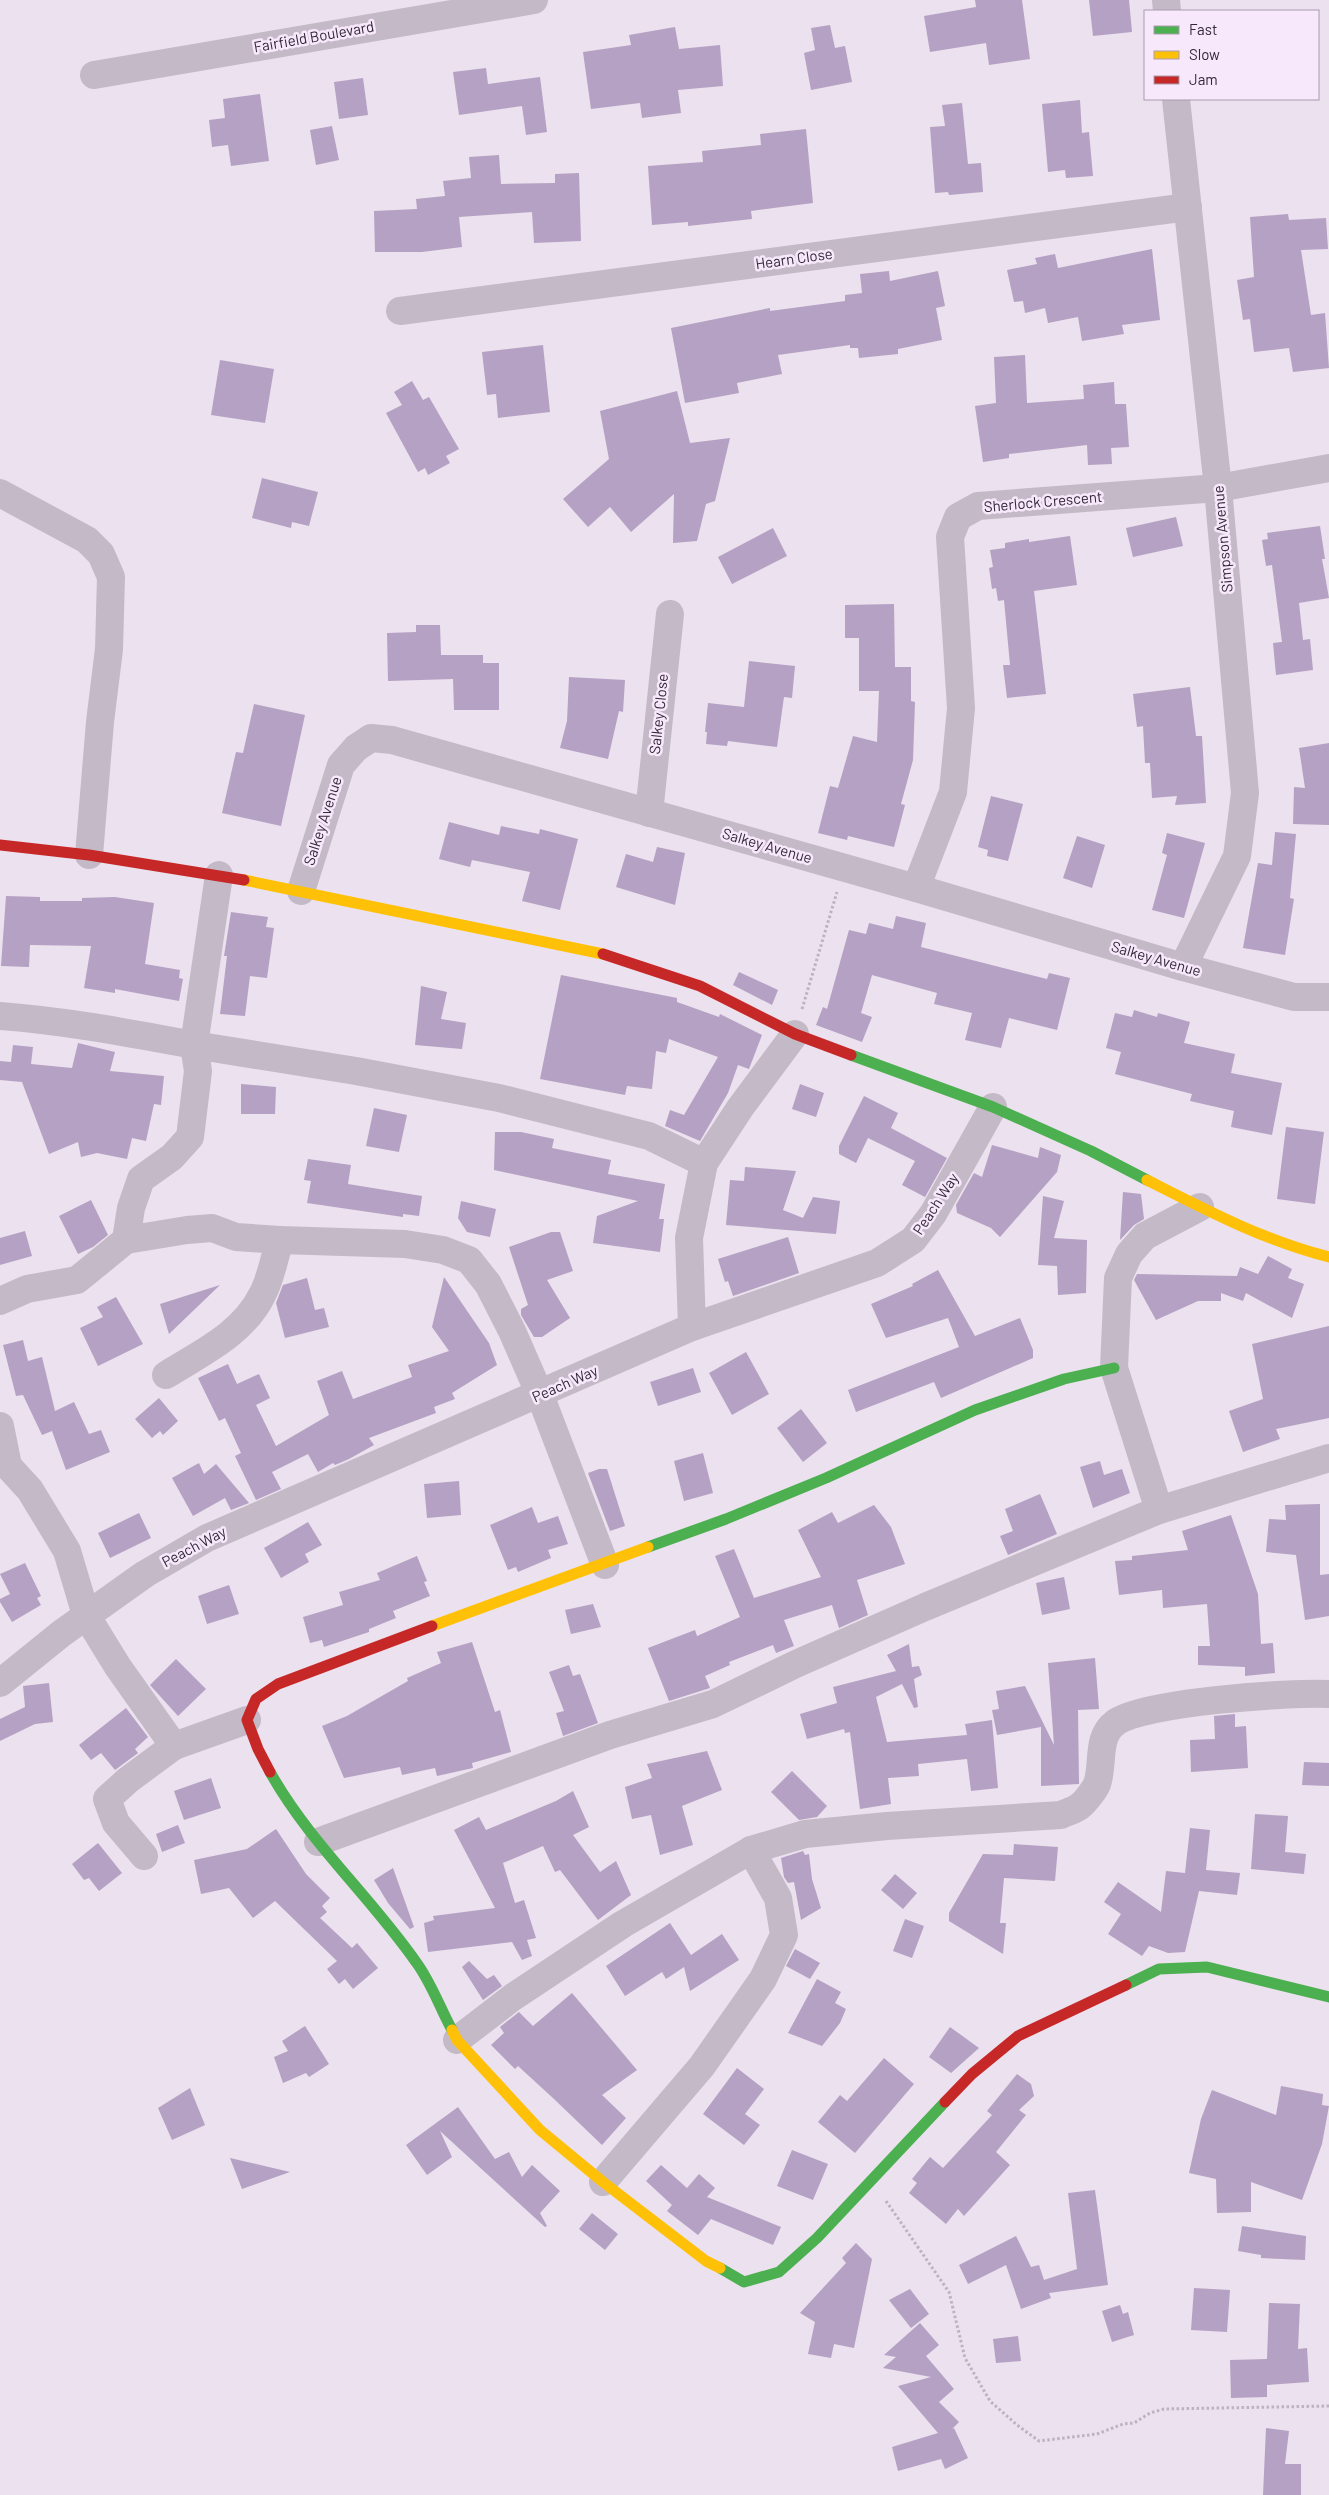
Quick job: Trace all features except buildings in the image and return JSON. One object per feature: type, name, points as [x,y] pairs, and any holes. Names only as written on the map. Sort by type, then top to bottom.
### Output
[{"type":"street","name":"Fairfield Boulevard","points":[[94,75],[534,0]]},
{"type":"street","name":"Simpson Avenue","points":[[1176,100],[1218,488],[1245,793],[1237,856],[1183,968]]},
{"type":"street","name":"Hearn Close","points":[[400,311],[1188,207]]},
{"type":"street","name":"Sherlock Crescent","points":[[916,888],[953,792],[961,708],[950,537],[958,518],[978,506],[1218,488],[1329,468]]},
{"type":"street","points":[[0,493],[87,540],[101,554],[111,576],[109,649],[100,722],[88,855]]},
{"type":"street","name":"Salkey Close","points":[[649,813],[670,614]]},
{"type":"street","name":"Salkey Avenue","points":[[301,890],[341,765],[356,748],[371,738],[392,740],[916,888],[1183,968],[1294,997],[1329,997]]},
{"type":"street","points":[[0,845],[88,855],[219,875],[301,890],[594,951],[700,986],[795,1034],[993,1107],[1091,1151],[1200,1207],[1298,1249],[1329,1257]]},
{"type":"street","points":[[126,1240],[131,1208],[141,1178],[172,1157],[190,1137],[198,1072],[194,1045],[219,875]]},
{"type":"street","points":[[0,1016],[47,1020],[108,1029],[356,1071],[499,1098],[649,1136],[704,1162]]},
{"type":"street","points":[[692,1327],[689,1238],[704,1162],[740,1108],[795,1034]]},
{"type":"street","name":"Peach Way","points":[[0,1683],[86,1615],[145,1574],[207,1538],[540,1395],[692,1327],[877,1263],[913,1240],[933,1214],[993,1107]]},
{"type":"street","points":[[1158,1510],[1114,1368],[1118,1278],[1129,1254],[1145,1236],[1200,1207]]},
{"type":"street","points":[[0,1301],[28,1289],[77,1280],[126,1240],[187,1230],[212,1228],[236,1237],[280,1240],[406,1244],[443,1250],[469,1260],[488,1284],[540,1395],[604,1565]]},
{"type":"street","points":[[166,1376],[223,1339],[247,1320],[263,1294],[280,1240]]},
{"type":"street","points":[[1114,1368],[1064,1379],[975,1410],[826,1478],[726,1519],[604,1565],[357,1652],[278,1684],[256,1699],[247,1720],[258,1749],[285,1798],[318,1842],[417,1963],[457,2040],[540,2130],[603,2182],[706,2261],[744,2282],[779,2272],[817,2238],[972,2074],[1018,2036],[1159,1969],[1207,1967],[1329,1997]]},
{"type":"street","points":[[0,1426],[4,1465],[30,1490],[67,1551],[86,1615],[118,1667],[174,1746]]},
{"type":"street","points":[[318,1842],[610,1735],[713,1704],[798,1663],[898,1619],[1158,1510],[1329,1458]]},
{"type":"street","points":[[457,2040],[513,1997],[623,1924],[751,1850],[805,1834],[1061,1815],[1081,1806],[1097,1784],[1099,1761],[1106,1735],[1115,1722],[1141,1713],[1200,1702],[1300,1693],[1329,1694]]},
{"type":"street","points":[[144,1856],[126,1838],[116,1823],[107,1799],[128,1780],[174,1746],[247,1720]]},
{"type":"street","points":[[603,2182],[702,2066],[764,1979],[784,1935],[778,1898],[751,1850]]},
{"type":"path","points":[[795,1034],[844,868]]},
{"type":"path","points":[[872,2181],[949,2292],[965,2358],[990,2400],[1017,2425],[1039,2441],[1097,2434],[1123,2424],[1134,2423],[1150,2413],[1164,2409],[1329,2406]]},
{"type":"traffic: fast","points":[[851,1055],[993,1107],[1091,1151],[1147,1180]]},
{"type":"traffic: fast","points":[[648,1547],[726,1519],[826,1478],[975,1410],[1064,1379],[1114,1368]]},
{"type":"traffic: fast","points":[[270,1772],[303,1822],[416,1962],[431,1987],[452,2030]]},
{"type":"traffic: fast","points":[[1126,1985],[1159,1969],[1207,1967],[1329,1997]]},
{"type":"traffic: fast","points":[[720,2268],[744,2282],[779,2272],[817,2238],[945,2102]]},
{"type":"traffic: slow","points":[[244,880],[603,954]]},
{"type":"traffic: slow","points":[[1147,1180],[1259,1234],[1329,1257]]},
{"type":"traffic: slow","points":[[432,1626],[648,1547]]},
{"type":"traffic: slow","points":[[452,2030],[457,2040],[540,2130],[603,2182],[706,2261],[720,2268]]},
{"type":"traffic: jam","points":[[0,845],[89,855],[244,880]]},
{"type":"traffic: jam","points":[[603,954],[700,986],[795,1034],[851,1055]]},
{"type":"traffic: jam","points":[[270,1772],[258,1749],[247,1720],[256,1699],[278,1684],[432,1626]]},
{"type":"traffic: jam","points":[[945,2102],[972,2074],[1018,2036],[1126,1985]]}]
